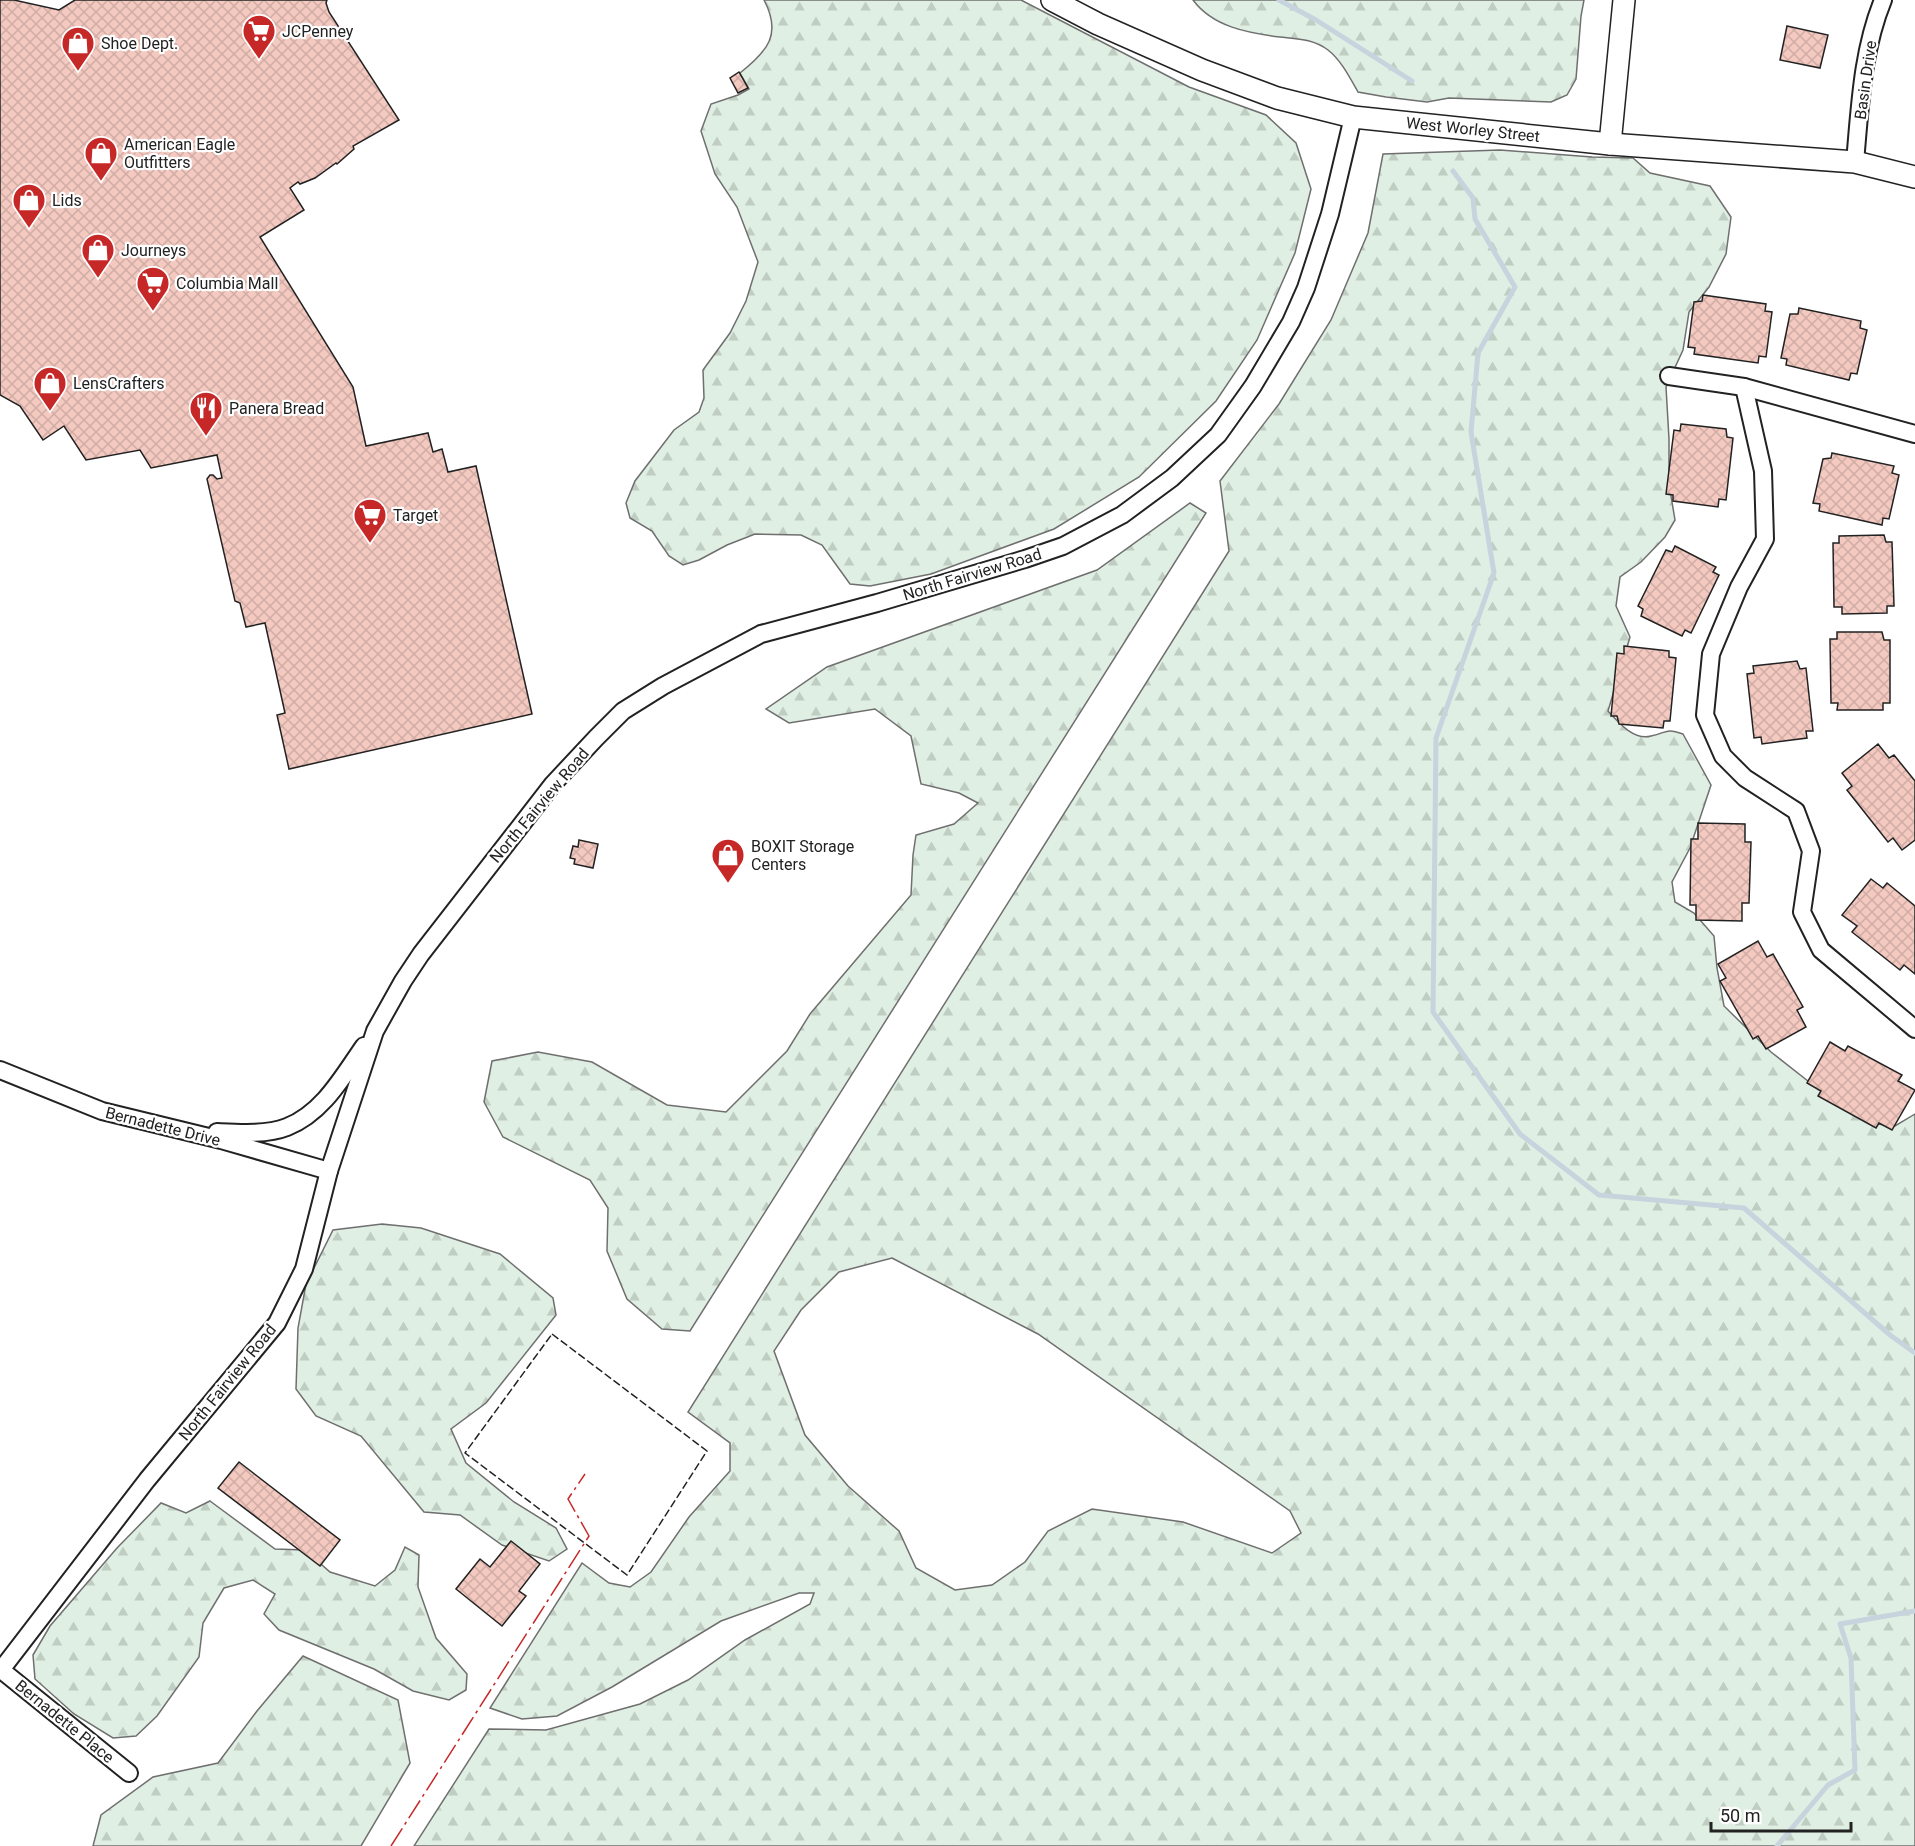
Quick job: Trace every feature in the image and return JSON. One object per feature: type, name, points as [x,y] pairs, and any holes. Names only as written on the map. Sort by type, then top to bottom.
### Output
[{"type":"street","name":"West Worley Street","points":[[1052,0],[1098,24],[1202,70],[1277,98],[1353,117],[1610,144],[1855,162],[1915,177]]},
{"type":"street","points":[[1610,144],[1624,0]]},
{"type":"street","name":"Basin Drive","points":[[1855,162],[1863,74],[1875,18],[1883,0]]},
{"type":"street","name":"North Fairview Road","points":[[0,1669],[147,1480],[277,1323],[304,1269],[329,1171],[375,1031],[421,954],[539,802],[624,711],[663,686],[761,634],[888,600],[1025,560],[1063,546],[1122,515],[1172,478],[1218,435],[1253,386],[1295,314],[1330,214],[1353,117]]},
{"type":"street","points":[[1669,376],[1744,387],[1915,434]]},
{"type":"street","points":[[1744,387],[1763,471],[1765,539],[1739,587],[1711,654],[1705,715],[1723,756],[1745,778],[1796,811],[1811,851],[1802,912],[1821,950],[1913,1022]]},
{"type":"street","points":[[187,1132],[251,1133],[287,1128],[308,1115],[330,1096],[375,1031]]},
{"type":"street","name":"Bernadette Drive","points":[[0,1070],[102,1111],[329,1171]]},
{"type":"street","name":"Bernadette Place","points":[[0,1669],[129,1773]]},
{"type":"green space","points":[[764,0],[1021,0],[1189,87],[1266,115],[1296,143],[1311,189],[1295,253],[1257,340],[1216,401],[1139,477],[1054,529],[931,574],[870,586],[850,584],[822,545],[801,535],[755,534],[683,565],[669,556],[652,531],[630,518],[626,503],[635,481],[674,430],[699,412],[704,398],[703,370],[730,333],[746,301],[758,262],[737,207],[715,174],[701,131],[711,104],[749,89],[740,73],[765,49],[772,32],[772,23]]},
{"type":"green space","points":[[1193,0],[1584,0],[1576,79],[1567,95],[1551,102],[1449,98],[1427,102],[1358,92],[1341,64],[1322,46],[1305,40],[1244,31],[1232,27],[1211,17]]},
{"type":"green space","points":[[1500,150],[1633,158],[1650,173],[1710,186],[1731,217],[1726,254],[1709,287],[1689,312],[1683,350],[1666,387],[1669,484],[1675,520],[1665,537],[1641,562],[1620,577],[1616,606],[1630,637],[1608,711],[1627,730],[1639,736],[1645,737],[1670,731],[1683,734],[1711,785],[1690,848],[1672,882],[1675,902],[1694,913],[1714,936],[1724,1006],[1771,1052],[1813,1085],[1869,1123],[1895,1126],[1915,1114],[1915,1846],[414,1846],[489,1729],[546,1730],[640,1704],[688,1680],[745,1640],[810,1604],[814,1593],[799,1593],[721,1621],[612,1687],[557,1716],[522,1719],[490,1708],[582,1563],[609,1583],[630,1587],[651,1572],[689,1517],[730,1471],[730,1443],[688,1412],[1229,551],[1220,481],[1279,404],[1331,320],[1368,233],[1383,154]],"holes":[[[892,1258],[1038,1334],[1290,1511],[1301,1533],[1272,1553],[1183,1522],[1092,1509],[1048,1531],[1025,1562],[992,1585],[955,1590],[916,1568],[899,1531],[848,1486],[805,1435],[774,1351],[801,1310],[839,1272]]]},
{"type":"green space","points":[[1190,503],[1206,513],[690,1331],[662,1329],[627,1299],[607,1251],[608,1208],[590,1180],[503,1137],[484,1102],[492,1061],[538,1052],[592,1062],[667,1105],[726,1112],[787,1051],[810,1014],[911,895],[916,835],[954,824],[978,803],[959,793],[921,784],[911,736],[875,709],[789,723],[766,709],[827,667],[1097,570]]},
{"type":"green space","points":[[382,1224],[421,1228],[500,1254],[553,1298],[556,1315],[486,1403],[451,1429],[466,1463],[514,1502],[556,1528],[567,1549],[549,1561],[502,1545],[460,1515],[424,1512],[361,1436],[316,1416],[296,1389],[298,1328],[306,1284],[333,1230]]},
{"type":"green space","points":[[210,1501],[275,1549],[305,1550],[330,1572],[375,1586],[395,1570],[405,1547],[419,1555],[418,1587],[436,1638],[467,1674],[466,1690],[449,1700],[413,1691],[374,1669],[279,1630],[264,1614],[275,1594],[253,1580],[224,1588],[203,1623],[199,1657],[157,1716],[136,1736],[113,1738],[74,1714],[35,1679],[33,1655],[50,1626],[117,1548],[161,1503],[186,1513]]},
{"type":"green space","points":[[303,1656],[398,1700],[410,1763],[361,1846],[93,1846],[101,1815],[153,1777],[218,1763],[257,1711]]},
{"type":"building","name":"Columbia Mall","points":[[0,0],[14,0],[59,10],[75,0],[327,0],[329,12],[399,120],[353,146],[354,149],[337,164],[315,178],[300,184],[298,182],[290,188],[304,210],[260,237],[353,387],[366,446],[428,433],[433,452],[442,449],[448,472],[476,466],[532,714],[289,769],[277,715],[285,713],[265,623],[246,627],[240,603],[235,601],[207,479],[210,475],[217,479],[222,478],[217,455],[151,468],[140,450],[86,460],[64,426],[43,440],[20,406],[0,395]]},
{"type":"building","points":[[1787,26],[1828,35],[1820,68],[1780,60]]},
{"type":"building","points":[[739,72],[748,88],[738,93],[730,78]]},
{"type":"building","points":[[1703,295],[1766,304],[1765,311],[1772,312],[1766,357],[1759,356],[1758,363],[1694,354],[1695,348],[1688,347],[1694,302],[1702,301]]},
{"type":"building","points":[[1799,308],[1861,321],[1860,328],[1867,330],[1857,374],[1851,373],[1849,380],[1786,365],[1787,359],[1781,358],[1790,314],[1798,314]]},
{"type":"building","points":[[1681,424],[1726,429],[1727,437],[1733,438],[1726,500],[1719,499],[1718,507],[1673,501],[1673,495],[1666,494],[1674,430],[1680,431]]},
{"type":"building","points":[[1832,453],[1894,466],[1892,473],[1899,475],[1889,519],[1883,518],[1882,525],[1819,511],[1820,504],[1813,503],[1823,459],[1831,458]]},
{"type":"building","points":[[1884,535],[1886,542],[1892,542],[1894,606],[1887,606],[1887,613],[1842,614],[1842,607],[1834,607],[1833,543],[1839,543],[1839,536]]},
{"type":"building","points":[[1675,546],[1716,567],[1713,572],[1719,575],[1691,633],[1685,630],[1682,636],[1641,616],[1643,609],[1638,606],[1666,550],[1672,552]]},
{"type":"building","points":[[1837,632],[1882,632],[1884,640],[1890,640],[1890,703],[1883,703],[1883,710],[1837,710],[1838,703],[1831,703],[1830,639],[1837,639]]},
{"type":"building","points":[[1624,646],[1669,651],[1669,657],[1676,658],[1670,721],[1664,721],[1663,728],[1619,724],[1617,716],[1611,716],[1617,653],[1624,654]]},
{"type":"building","points":[[1797,661],[1800,669],[1806,668],[1813,731],[1806,731],[1807,738],[1762,744],[1761,737],[1754,738],[1747,674],[1754,673],[1753,666]]},
{"type":"building","points":[[1878,744],[1889,758],[1894,755],[1915,781],[1915,840],[1902,850],[1893,838],[1888,842],[1847,790],[1852,786],[1842,773]]},
{"type":"building","points":[[1698,823],[1745,824],[1745,842],[1751,842],[1749,903],[1742,903],[1742,921],[1696,920],[1696,905],[1690,905],[1691,839],[1698,839]]},
{"type":"building","points":[[579,840],[598,844],[593,868],[574,864],[575,859],[570,858],[573,846],[578,847]]},
{"type":"building","points":[[1871,879],[1883,888],[1887,883],[1915,906],[1915,974],[1904,965],[1900,970],[1852,932],[1857,926],[1842,915]]},
{"type":"building","points":[[1758,941],[1767,957],[1773,954],[1803,1007],[1797,1010],[1806,1027],[1766,1049],[1758,1036],[1753,1039],[1720,981],[1726,978],[1718,964]]},
{"type":"building","points":[[1830,1042],[1845,1051],[1848,1046],[1902,1075],[1898,1081],[1915,1090],[1892,1130],[1879,1123],[1876,1128],[1818,1096],[1821,1091],[1807,1083]]},
{"type":"building","points":[[239,1462],[340,1540],[320,1566],[218,1488]]},
{"type":"building","points":[[511,1541],[540,1564],[519,1591],[526,1596],[502,1626],[456,1589],[480,1559],[490,1567]]},
{"type":"waterway","points":[[1279,0],[1316,20],[1412,81]]},
{"type":"waterway","points":[[1453,171],[1473,198],[1475,219],[1515,287],[1478,353],[1471,432],[1494,573],[1436,738],[1433,1012],[1520,1134],[1599,1195],[1744,1208],[1890,1335],[1915,1353]]},
{"type":"waterway","points":[[1777,1846],[1828,1785],[1855,1770],[1851,1658],[1840,1624],[1915,1611]]},
{"type":"fence","points":[[552,1334],[707,1451],[627,1575],[465,1453],[552,1334]]},
{"type":"power","points":[[391,1846],[589,1536],[568,1499],[585,1474]]},
{"type":"place","name":"JCPenney","points":[[259,60]]},
{"type":"place","name":"Shoe Dept.","points":[[78,72]]},
{"type":"place","name":"American Eagle Outfitters","points":[[101,182]]},
{"type":"place","name":"Lids","points":[[29,229]]},
{"type":"place","name":"Journeys","points":[[98,279]]},
{"type":"place","name":"Columbia Mall","points":[[153,312]]},
{"type":"place","name":"LensCrafters","points":[[50,412]]},
{"type":"place","name":"Panera Bread","points":[[206,437]]},
{"type":"place","name":"Target","points":[[370,544]]},
{"type":"place","name":"BOXIT Storage Centers","points":[[728,884]]}]
